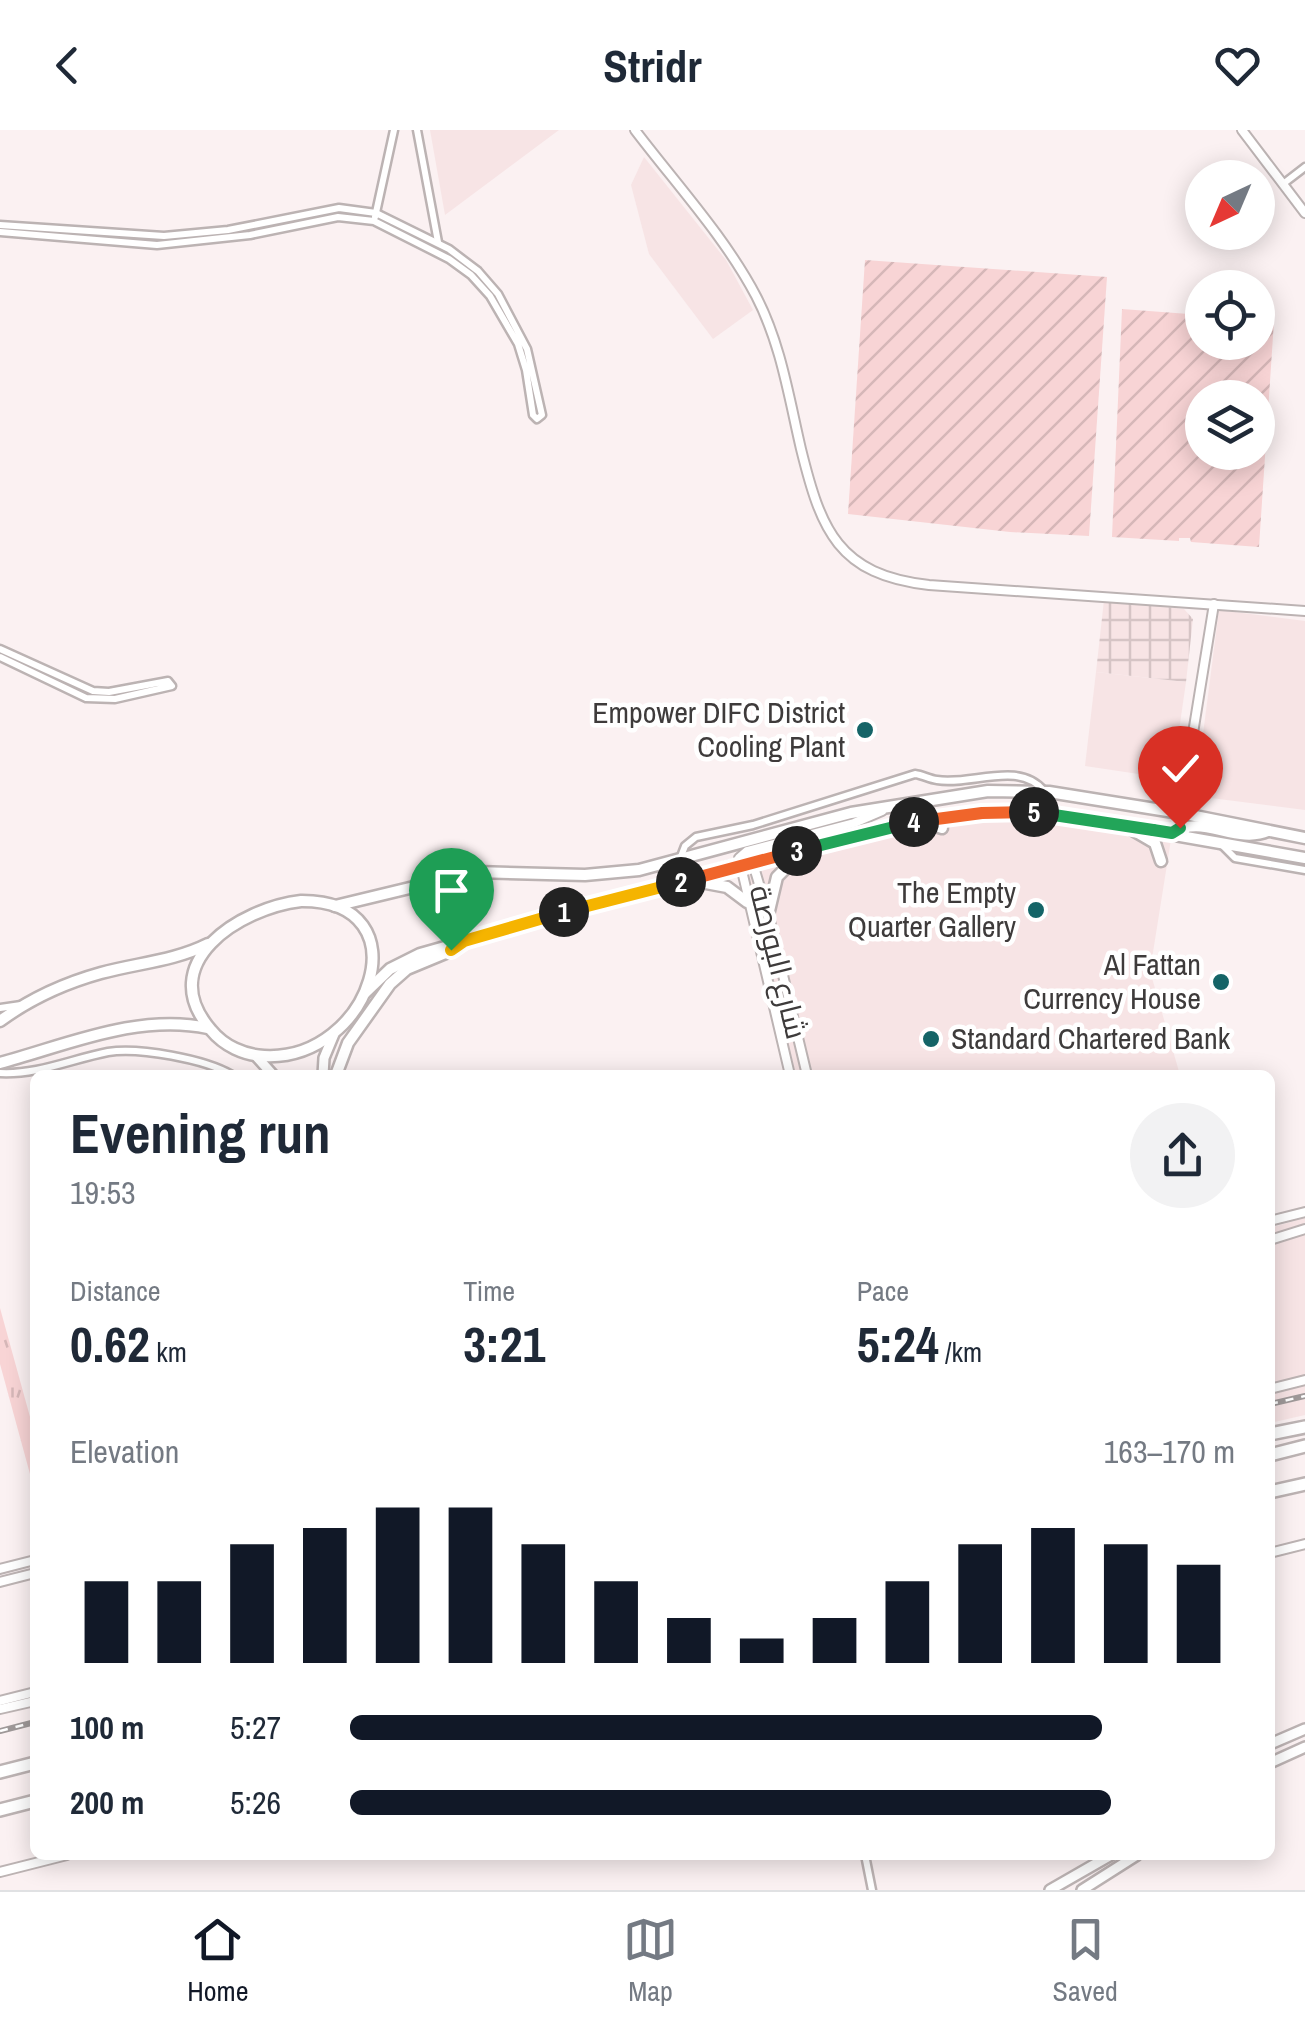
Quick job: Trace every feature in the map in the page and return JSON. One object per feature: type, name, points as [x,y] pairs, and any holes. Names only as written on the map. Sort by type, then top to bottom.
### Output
[{"type":"highway","points":[[1275,1433],[1305,1428]]},
{"type":"highway","points":[[1275,1453],[1305,1446]]},
{"type":"highway","points":[[1275,1491],[1305,1484]]},
{"type":"highway","points":[[0,1772],[30,1765]]},
{"type":"highway","points":[[0,1810],[30,1803]]},
{"type":"main road","points":[[335,906],[359,923],[371,946],[373,970],[349,1020],[334,1034],[301,1051],[274,1056],[256,1056],[229,1046],[208,1028],[198,1012],[193,988],[197,964],[210,944],[236,922],[263,909],[301,902],[335,906],[476,872],[601,874],[679,861],[852,813],[969,793],[1045,792],[1305,838]]},
{"type":"main road","points":[[365,992],[399,963],[464,941],[739,865],[750,856],[810,847],[919,821],[1013,812],[1062,814],[1305,858]]},
{"type":"main road","points":[[919,821],[942,828]]},
{"type":"main road","points":[[1172,833],[1190,825],[1246,836],[1268,831]]},
{"type":"main road","points":[[1127,826],[1155,843],[1161,861]]},
{"type":"main road","points":[[768,915],[777,877],[788,862],[810,847]]},
{"type":"main road","points":[[684,881],[721,884],[748,902]]},
{"type":"main road","points":[[338,1070],[348,1043],[394,979],[464,941]]},
{"type":"main road","points":[[0,1020],[84,978],[162,961],[210,944]]},
{"type":"main road","points":[[0,1063],[144,1024],[208,1028]]},
{"type":"main road","points":[[323,1070],[334,1034]]},
{"type":"main road","points":[[256,1056],[269,1070]]},
{"type":"main road","points":[[1275,1742],[1305,1728]]},
{"type":"main road","points":[[1275,1760],[1305,1747]]},
{"type":"main road","points":[[1050,1890],[1102,1860]]},
{"type":"main road","points":[[1082,1890],[1128,1860]]},
{"type":"street","points":[[375,217],[394,130]]},
{"type":"street","points":[[418,130],[439,252]]},
{"type":"street","points":[[635,130],[756,296],[780,356],[814,503],[828,532],[850,556],[878,574],[914,584],[1305,611]]},
{"type":"street","points":[[1242,130],[1305,213]]},
{"type":"street","points":[[1283,184],[1305,167]]},
{"type":"street","points":[[0,228],[174,236],[348,212],[375,217],[438,242],[478,272],[515,320],[532,364],[539,418],[533,415],[522,357],[506,319],[471,276],[439,252],[375,217]]},
{"type":"street","points":[[1180,813],[1214,604]]},
{"type":"street","points":[[0,649],[93,691],[109,692],[168,681],[172,686],[115,699],[86,698],[0,657]]},
{"type":"street","points":[[679,861],[688,842],[696,837],[753,825],[914,774],[939,781],[1020,776],[1034,781],[1045,792]]},
{"type":"street","name":"شارع البورصة","points":[[750,856],[884,810]]},
{"type":"street","name":"شارع البورصة","points":[[737,842],[750,856],[768,915],[806,1070]]},
{"type":"street","points":[[1220,842],[1235,858],[1305,870]]},
{"type":"street","name":"شارع البورصة","points":[[739,865],[789,1070]]},
{"type":"street","points":[[0,1008],[22,1006]]},
{"type":"street","points":[[42,1070],[120,1051],[195,1060],[220,1070]]},
{"type":"street","points":[[0,1073],[30,1072]]},
{"type":"street","points":[[1275,1221],[1305,1212]]},
{"type":"street","points":[[1275,1238],[1305,1229]]},
{"type":"street","points":[[1275,1388],[1305,1380]]},
{"type":"street","points":[[1275,1552],[1305,1544]]},
{"type":"street","points":[[0,1569],[28,1558]]},
{"type":"street","points":[[0,1582],[30,1574]]},
{"type":"street","points":[[0,1701],[30,1693]]},
{"type":"street","points":[[0,1709],[30,1701]]},
{"type":"street","points":[[0,1872],[47,1860]]},
{"type":"street","points":[[865,1860],[872,1890]]},
{"type":"shaded area","points":[[430,130],[559,130],[445,215]]},
{"type":"shaded area","points":[[644,157],[726,260],[753,310],[713,339],[649,254],[631,185]]},
{"type":"shaded area","points":[[1104,600],[1184,609],[1193,619],[1186,682],[1096,672]]},
{"type":"shaded area","points":[[1219,610],[1305,621],[1305,810],[1195,796]]},
{"type":"shaded area","points":[[1096,672],[1186,682],[1172,779],[1085,766]]},
{"type":"shaded area","points":[[995,804],[1057,808],[1173,827],[1150,971],[1179,1070],[795,1070],[741,856],[934,810]]},
{"type":"shaded area","points":[[1305,1218],[1305,1415],[1275,1422],[1275,1227]]},
{"type":"green space","points":[[865,260],[1107,277],[1089,536],[1010,532],[848,514]]},
{"type":"green space","points":[[1122,309],[1185,314],[1185,360],[1271,360],[1270,380],[1185,380],[1185,470],[1264,470],[1259,547],[1191,542],[1190,538],[1179,541],[1112,537]]},
{"type":"green space","points":[[0,1308],[30,1417],[30,1474],[0,1364]]},
{"type":"railway","points":[[1275,1403],[1305,1396]]},
{"type":"railway","points":[[0,1731],[30,1723]]},
{"type":"place","name":"Empower DIFC District Cooling Plant","points":[[865,730]]},
{"type":"place","name":"The Empty Quarter Gallery","points":[[1036,910]]},
{"type":"place","name":"Al Fattan Currency House","points":[[1221,982]]},
{"type":"place","name":"Standard Chartered Bank","points":[[931,1039]]},
{"type":"route","points":[[451,950],[464,941],[729,867],[940,817],[1047,813],[1172,833],[1180,828]]}]
